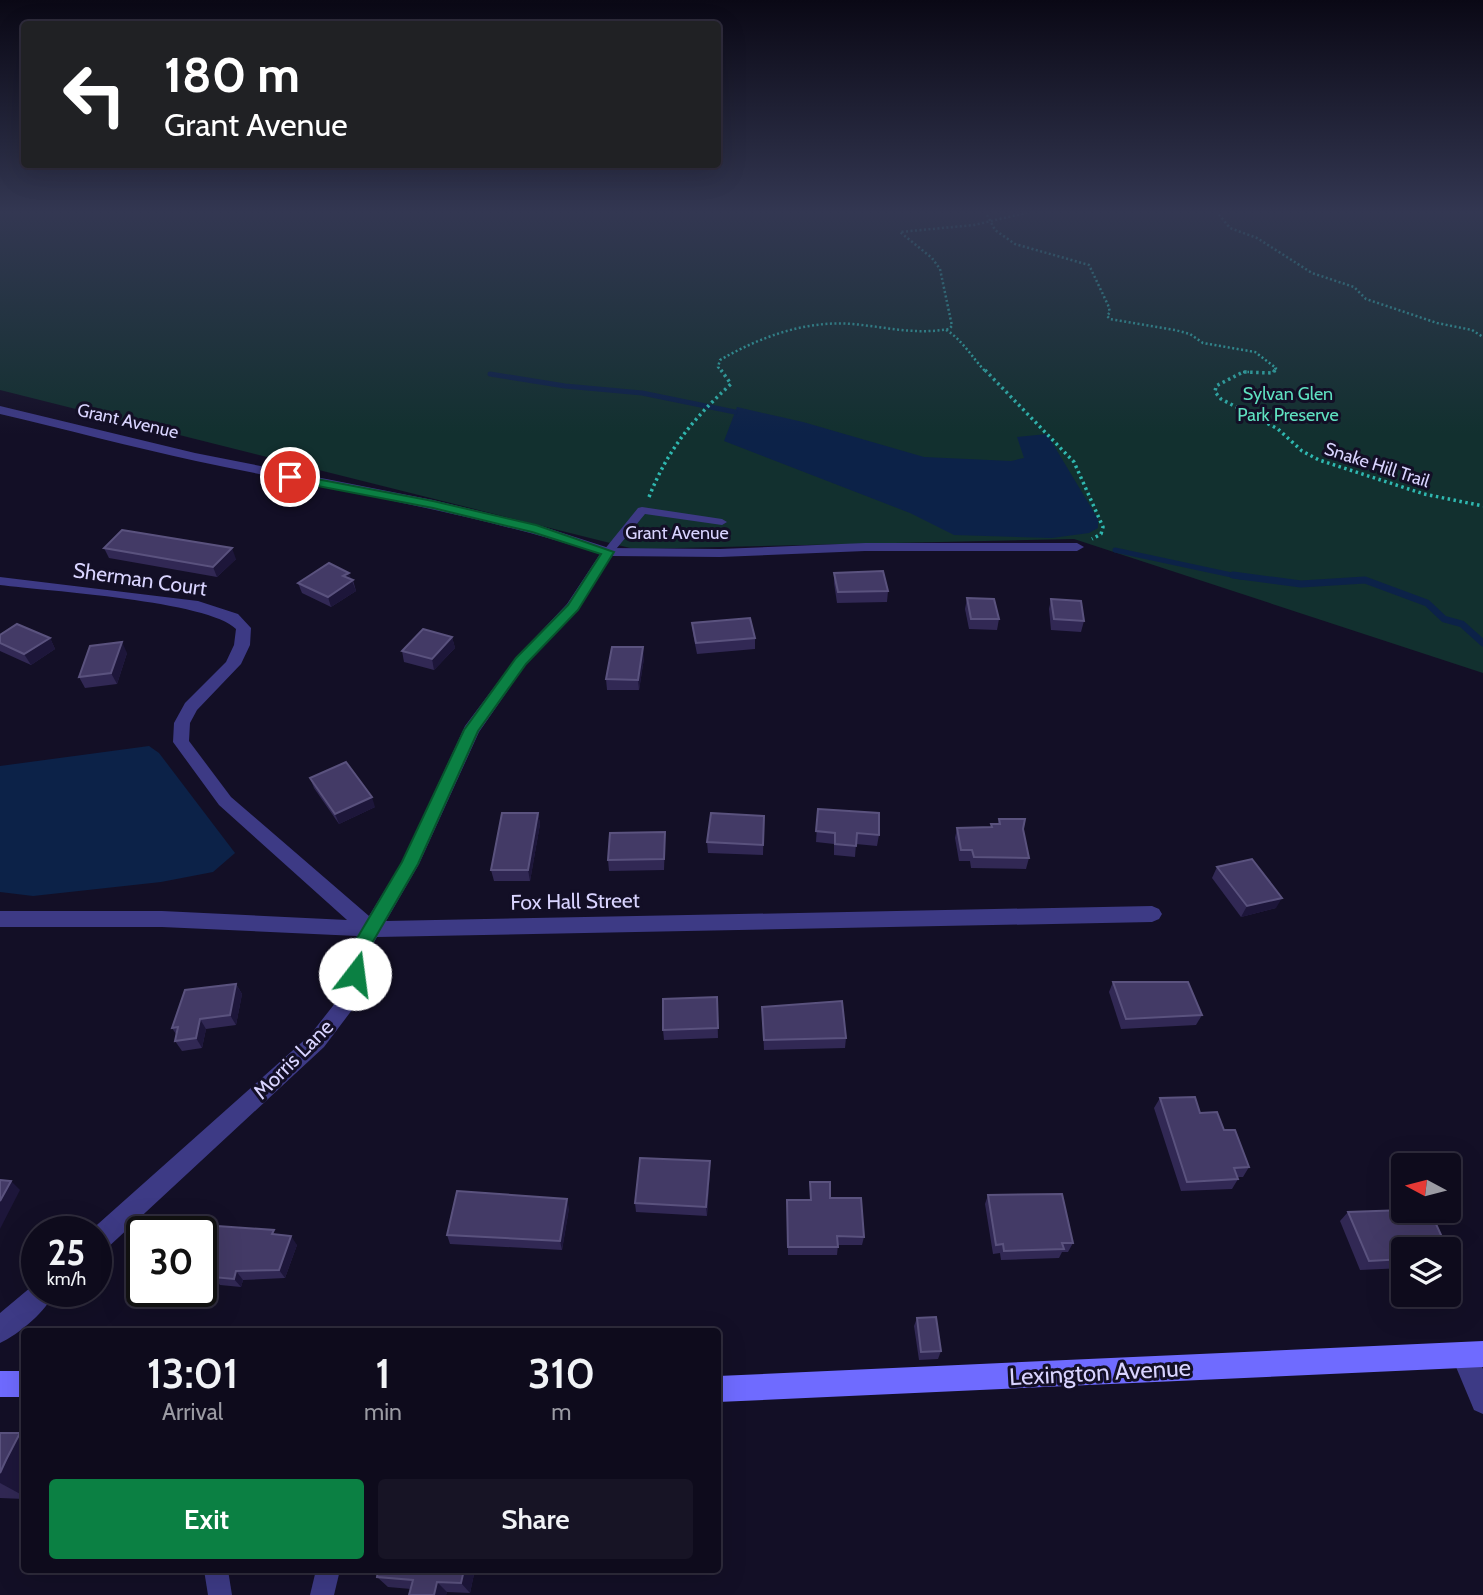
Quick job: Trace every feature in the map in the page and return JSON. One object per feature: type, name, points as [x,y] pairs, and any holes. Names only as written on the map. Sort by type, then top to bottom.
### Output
[{"type":"street","name":"Grant Avenue","points":[[0,410],[195,457],[446,507],[536,529],[608,552],[1077,547]]},
{"type":"street","name":"Morris Lane","points":[[112,1227],[317,1041],[345,1006],[359,950],[410,864],[471,730],[521,661],[573,607],[608,552]]},
{"type":"street","name":"Sherman Court","points":[[0,581],[198,605],[233,617],[244,628],[242,645],[233,664],[191,707],[182,723],[181,742],[225,801],[370,929]]},
{"type":"street","name":"Fox Hall Street","points":[[0,919],[176,919],[370,929],[1152,914]]},
{"type":"street","points":[[0,1330],[25,1307]]},
{"type":"street","points":[[1474,1355],[1483,1401]]},
{"type":"street","name":"Lexington Avenue","points":[[721,1389],[1474,1355]]},
{"type":"street","points":[[0,1384],[21,1384]]},
{"type":"lane","points":[[608,552],[642,510],[722,522]]},
{"type":"lane","points":[[216,1573],[220,1595]]},
{"type":"lane","points":[[323,1595],[327,1573]]},
{"type":"path","points":[[944,285],[952,326],[946,330]]},
{"type":"path","name":"Snake Hill Trail","points":[[1097,285],[1108,305],[1110,312],[1107,316],[1110,319],[1190,334],[1203,342],[1264,356],[1276,368],[1273,373],[1253,371],[1231,376],[1216,386],[1215,392],[1228,404],[1278,429],[1302,451],[1319,460],[1424,494],[1483,506]]},
{"type":"path","points":[[1349,285],[1366,299],[1437,323],[1472,330],[1483,337]]},
{"type":"path","points":[[642,510],[661,467],[679,438],[694,418],[731,384],[717,363],[726,357],[818,324],[946,330],[956,336],[966,352],[1010,392],[1074,462],[1103,527],[1101,534],[1077,547]]},
{"type":"green space","name":"Sylvan Glen Park Preserve","points":[[0,285],[1483,285],[1483,673],[1074,539],[634,549],[0,390]]},
{"type":"water","points":[[737,407],[803,422],[924,457],[1011,461],[1024,458],[1017,437],[1047,434],[1098,519],[1098,528],[1089,533],[1052,538],[954,535],[910,513],[724,441]]},
{"type":"water","points":[[149,746],[159,753],[235,853],[213,872],[161,882],[33,896],[0,892],[0,766]]},
{"type":"building","points":[[122,530],[232,548],[213,567],[104,548]]},
{"type":"building","points":[[329,563],[349,573],[343,576],[353,580],[328,597],[298,583]]},
{"type":"building","points":[[883,571],[888,591],[838,592],[834,573]]},
{"type":"building","points":[[967,598],[994,599],[999,619],[971,619]]},
{"type":"building","points":[[1051,599],[1081,601],[1084,621],[1054,619]]},
{"type":"building","points":[[750,618],[755,638],[696,643],[692,623]]},
{"type":"building","points":[[17,624],[50,638],[24,654],[0,643],[0,635]]},
{"type":"building","points":[[423,629],[452,637],[432,659],[402,651]]},
{"type":"building","points":[[122,642],[111,673],[79,677],[90,646]]},
{"type":"building","points":[[612,647],[643,647],[638,680],[606,679]]},
{"type":"building","points":[[346,762],[372,797],[335,814],[310,778]]},
{"type":"building","points":[[818,809],[879,813],[879,835],[857,833],[856,846],[835,844],[835,833],[816,831]]},
{"type":"building","points":[[502,813],[538,813],[528,870],[491,870]]},
{"type":"building","points":[[711,813],[764,816],[763,845],[707,842]]},
{"type":"building","points":[[999,819],[1025,819],[1023,829],[1029,858],[974,857],[972,850],[961,850],[957,828],[992,827],[991,824],[1000,824]]},
{"type":"building","points":[[665,832],[664,859],[608,860],[610,833]]},
{"type":"building","points":[[1252,859],[1282,898],[1247,906],[1217,867]]},
{"type":"building","points":[[1113,982],[1188,982],[1202,1015],[1126,1019]]},
{"type":"building","points":[[236,984],[230,1015],[200,1019],[196,1038],[175,1041],[178,1027],[172,1028],[185,990]]},
{"type":"building","points":[[717,997],[718,1028],[663,1030],[663,999]]},
{"type":"building","points":[[842,1001],[846,1038],[764,1040],[762,1007]]},
{"type":"building","points":[[1195,1097],[1200,1113],[1217,1112],[1224,1130],[1235,1130],[1249,1167],[1234,1168],[1238,1179],[1187,1182],[1160,1098]]},
{"type":"building","points":[[640,1158],[710,1161],[706,1207],[635,1203]]},
{"type":"building","points":[[0,1180],[11,1181],[0,1201]]},
{"type":"building","points":[[810,1182],[830,1182],[830,1198],[861,1198],[864,1237],[837,1236],[838,1247],[788,1247],[787,1200],[811,1200]]},
{"type":"building","points":[[457,1191],[567,1199],[560,1241],[447,1235]]},
{"type":"building","points":[[1062,1194],[1073,1243],[1062,1243],[1064,1249],[1004,1251],[1003,1244],[996,1245],[988,1195]]},
{"type":"building","points":[[1391,1210],[1391,1223],[1436,1223],[1442,1237],[1391,1237],[1391,1260],[1369,1261],[1348,1212]]},
{"type":"building","points":[[217,1226],[274,1230],[272,1234],[291,1236],[279,1270],[236,1271],[234,1279],[217,1277]]},
{"type":"building","points":[[936,1317],[941,1351],[921,1352],[917,1318]]},
{"type":"building","points":[[0,1433],[20,1433],[0,1473]]},
{"type":"building","points":[[378,1573],[463,1573],[461,1583],[437,1582],[434,1595],[409,1595],[413,1580],[377,1577]]},
{"type":"waterway","points":[[490,374],[565,386],[642,393],[735,412]]},
{"type":"waterway","points":[[1115,550],[1241,577]]},
{"type":"waterway","points":[[1233,575],[1301,584],[1365,580],[1427,603],[1444,619],[1462,624],[1483,643]]},
{"type":"route","points":[[290,477],[433,504],[536,529],[608,552],[573,607],[521,661],[471,730],[410,864],[359,950],[355,974]]}]
